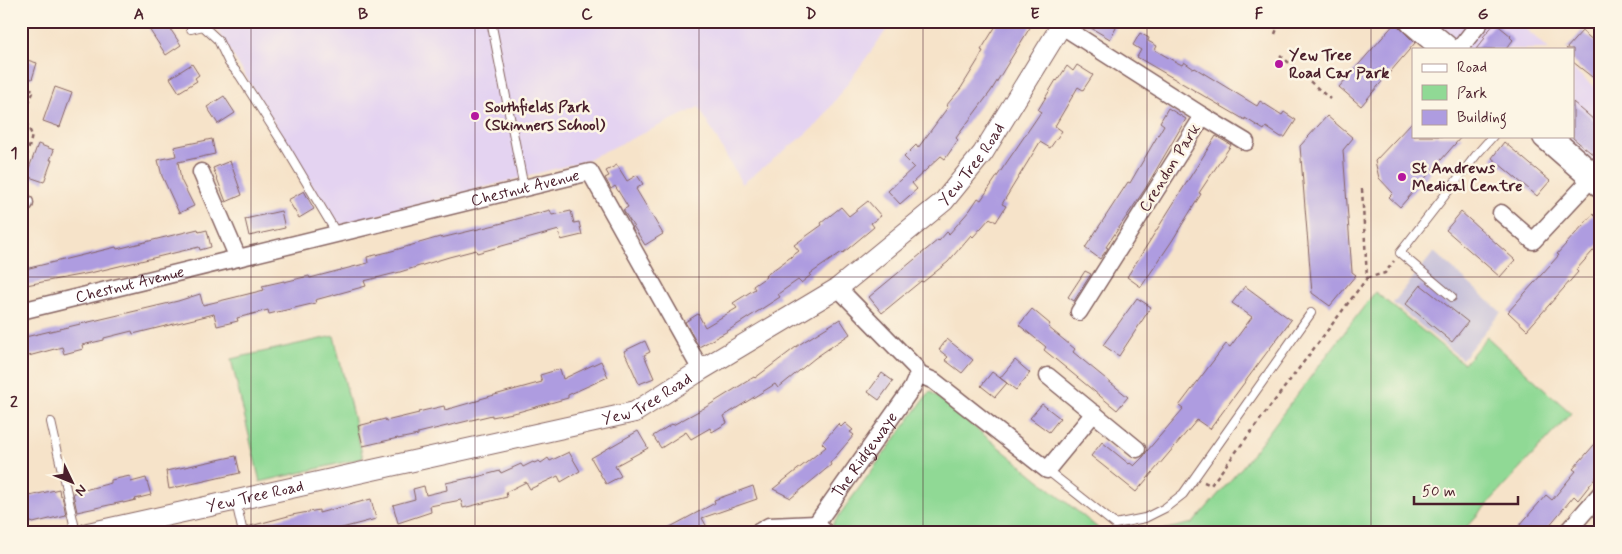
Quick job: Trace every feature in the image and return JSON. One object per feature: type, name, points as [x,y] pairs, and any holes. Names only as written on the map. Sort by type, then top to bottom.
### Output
[{"type":"highway","points":[[1413,21],[1445,48]]},
{"type":"highway","points":[[1548,138],[1597,181]]},
{"type":"street","points":[[1460,48],[1481,21]]},
{"type":"street","points":[[1596,21],[1601,26]]},
{"type":"street","name":"Crendon Park","points":[[1063,23],[1203,116],[1080,312]]},
{"type":"street","name":"Yew Tree Road","points":[[88,533],[635,412],[838,288],[944,201],[983,153],[1063,23]]},
{"type":"street","points":[[1203,116],[1246,142]]},
{"type":"street","points":[[201,172],[238,258]]},
{"type":"street","name":"Chestnut Avenue","points":[[21,311],[590,172],[701,370]]},
{"type":"street","points":[[1501,213],[1533,241],[1597,181]]},
{"type":"street","points":[[838,288],[916,368],[918,374],[934,381],[1047,470],[1094,413]]},
{"type":"street","name":"The Ridgewaye","points":[[821,528],[912,388],[918,374]]},
{"type":"street","points":[[1048,376],[1137,449]]},
{"type":"street","points":[[1566,533],[1601,492]]},
{"type":"street","points":[[758,533],[769,526],[821,528]]},
{"type":"lane","points":[[491,21],[524,188]]},
{"type":"lane","points":[[191,30],[202,26],[218,40],[229,63],[240,76],[284,145],[337,234]]},
{"type":"lane","points":[[1452,297],[1400,253],[1491,138]]},
{"type":"lane","points":[[1047,470],[1115,524],[1145,518],[1164,508],[1183,494],[1311,313]]},
{"type":"lane","points":[[51,422],[76,533]]},
{"type":"lane","points":[[235,500],[243,533]]},
{"type":"path","points":[[1276,34],[1280,21]]},
{"type":"path","points":[[1280,55],[1330,99]]},
{"type":"path","points":[[21,86],[34,90],[26,110],[25,120],[32,134],[25,161],[28,167],[21,184]]},
{"type":"path","points":[[21,108],[26,110]]},
{"type":"path","points":[[1362,189],[1367,278]]},
{"type":"path","points":[[1195,477],[1211,485],[1367,278],[1385,273],[1400,253]]},
{"type":"shaded area","name":"Southfields Park (Skinners School)","points":[[212,21],[893,21],[818,124],[742,184],[699,107],[584,161],[337,226]]},
{"type":"shaded area","points":[[1421,21],[1516,21],[1548,48],[1452,48]]},
{"type":"shaded area","points":[[1574,70],[1601,93],[1601,173],[1559,138],[1574,138]]},
{"type":"shaded area","points":[[1434,252],[1501,312],[1462,359],[1393,303]]},
{"type":"green space","points":[[1375,292],[1464,364],[1487,337],[1571,413],[1461,533],[1149,533],[1193,523],[1243,466]]},
{"type":"green space","points":[[334,336],[363,458],[260,482],[231,359]]},
{"type":"green space","points":[[930,391],[1104,533],[842,533],[832,525]]},
{"type":"building","points":[[161,21],[165,21],[181,45],[166,55],[149,29]]},
{"type":"building","points":[[999,21],[1034,21],[991,91],[956,138],[958,140],[945,159],[941,156],[912,183],[917,189],[900,204],[888,191],[914,167],[904,157],[916,145],[918,148],[948,107],[946,106],[961,88]]},
{"type":"building","points":[[1079,21],[1104,21],[1116,28],[1110,39]]},
{"type":"building","points":[[1395,23],[1415,43],[1361,106],[1339,87]]},
{"type":"building","points":[[1495,23],[1511,36],[1513,40],[1507,48],[1477,48],[1485,38],[1483,37]]},
{"type":"building","points":[[1582,31],[1601,47],[1601,84],[1574,63],[1574,48],[1567,48]]},
{"type":"building","points":[[1140,33],[1157,46],[1155,50],[1174,61],[1182,65],[1184,62],[1257,106],[1260,101],[1282,115],[1284,112],[1296,120],[1285,137],[1281,137],[1266,127],[1264,130],[1245,118],[1245,120],[1137,57],[1141,50],[1133,45]]},
{"type":"building","points":[[21,58],[37,63],[32,79],[21,75]]},
{"type":"building","points":[[192,64],[199,75],[195,78],[197,81],[179,92],[170,78]]},
{"type":"building","points":[[1077,65],[1093,75],[1083,90],[1078,87],[1055,126],[1062,131],[1050,148],[1040,142],[1002,204],[1006,206],[996,222],[990,218],[973,237],[971,235],[948,262],[882,313],[869,297],[939,241],[947,232],[949,234],[978,198],[981,200],[1041,112],[1038,110],[1056,80],[1067,66],[1073,71]]},
{"type":"building","points":[[55,87],[72,93],[60,127],[43,121]]},
{"type":"building","points":[[224,96],[235,113],[218,124],[207,107]]},
{"type":"building","points":[[1574,103],[1601,126],[1601,161],[1573,138]]},
{"type":"building","points":[[1168,108],[1186,119],[1145,189],[1100,259],[1085,248],[1128,182],[1130,183],[1164,125],[1160,122]]},
{"type":"building","points":[[1327,116],[1353,138],[1343,150],[1352,272],[1356,275],[1330,306],[1312,293],[1300,146]]},
{"type":"building","points":[[1412,122],[1412,138],[1460,138],[1400,207],[1389,197],[1393,193],[1379,178],[1375,161]]},
{"type":"building","points":[[1216,136],[1231,145],[1199,193],[1201,194],[1172,241],[1141,287],[1127,277]]},
{"type":"building","points":[[212,139],[215,154],[178,162],[181,180],[194,206],[179,213],[162,176],[158,160],[176,156],[174,147]]},
{"type":"building","points":[[1504,142],[1550,181],[1537,196],[1492,158]]},
{"type":"building","points":[[38,144],[54,150],[44,182],[26,176]]},
{"type":"building","points":[[230,161],[242,195],[226,202],[213,168]]},
{"type":"building","points":[[617,165],[627,181],[637,175],[643,184],[636,189],[663,234],[645,245],[623,210],[628,207],[615,186],[611,189],[605,178],[609,176],[606,171]]},
{"type":"building","points":[[304,191],[314,209],[299,218],[288,200]]},
{"type":"building","points":[[868,201],[881,216],[871,223],[874,227],[843,253],[810,274],[801,283],[798,280],[778,294],[780,297],[699,347],[685,322],[698,314],[705,327],[737,308],[733,303],[755,289],[753,286],[799,251],[794,245],[822,225],[821,223],[841,207],[849,216]]},
{"type":"building","points":[[550,210],[552,215],[571,211],[574,223],[579,222],[582,235],[561,240],[559,230],[477,253],[476,250],[364,281],[366,286],[315,300],[316,303],[269,314],[268,310],[237,318],[238,321],[217,326],[214,314],[133,334],[132,331],[104,338],[104,340],[82,345],[83,349],[64,354],[62,347],[21,358],[21,338],[178,301],[200,294],[203,305],[264,290],[262,286],[309,276],[310,278],[368,263],[367,257]]},
{"type":"building","points":[[281,211],[285,228],[249,236],[245,219]]},
{"type":"building","points":[[1461,212],[1515,260],[1500,277],[1446,230]]},
{"type":"building","points":[[1593,214],[1601,222],[1601,242],[1576,270],[1578,272],[1527,330],[1508,312]]},
{"type":"building","points":[[198,229],[199,232],[207,230],[211,247],[200,250],[199,247],[90,273],[21,286],[21,270]]},
{"type":"building","points":[[1085,271],[1091,274],[1074,301],[1068,297]]},
{"type":"building","points":[[1421,285],[1468,322],[1452,342],[1406,304]]},
{"type":"building","points":[[1245,286],[1291,320],[1210,429],[1197,420],[1136,492],[1091,456],[1102,442],[1134,466],[1144,456],[1183,409],[1179,406],[1226,344],[1230,347],[1252,317],[1232,303]]},
{"type":"building","points":[[1137,298],[1151,307],[1119,356],[1103,345]]},
{"type":"building","points":[[1032,309],[1050,324],[1048,327],[1075,349],[1073,352],[1128,397],[1117,410],[1044,350],[1046,347],[1019,325]]},
{"type":"building","points":[[840,319],[850,334],[815,358],[778,388],[775,384],[724,416],[727,423],[712,432],[710,428],[691,439],[686,432],[661,448],[653,436],[755,378],[800,344]]},
{"type":"building","points":[[947,339],[973,360],[962,373],[945,360],[948,357],[939,350]]},
{"type":"building","points":[[645,341],[650,352],[644,355],[654,378],[639,384],[624,351]]},
{"type":"building","points":[[1015,360],[1030,373],[1016,390],[1000,378]]},
{"type":"building","points":[[601,361],[608,377],[568,395],[568,398],[518,412],[492,417],[492,415],[418,433],[418,435],[363,446],[358,426],[444,406],[445,410],[542,382],[540,375],[560,369],[563,379]]},
{"type":"building","points":[[992,372],[1007,383],[995,397],[981,386]]},
{"type":"building","points":[[882,373],[893,381],[879,400],[868,392]]},
{"type":"building","points":[[1042,404],[1060,418],[1049,432],[1030,418]]},
{"type":"building","points":[[845,423],[853,430],[850,432],[854,435],[830,463],[831,465],[791,498],[773,489],[826,447],[822,443],[838,424],[841,427]]},
{"type":"building","points":[[638,431],[648,448],[615,466],[621,476],[606,484],[591,458]]},
{"type":"building","points":[[1601,437],[1601,471],[1578,500],[1574,496],[1543,533],[1513,533],[1546,495],[1552,500],[1576,471],[1573,469]]},
{"type":"building","points":[[569,452],[580,471],[561,482],[558,476],[530,489],[526,482],[506,492],[507,497],[463,508],[461,500],[430,506],[431,512],[398,523],[393,505],[415,499],[413,489],[424,486],[426,495],[447,490],[446,483],[500,471],[501,473],[521,464],[523,467],[533,462],[539,461],[541,463],[548,458],[550,461]]},
{"type":"building","points":[[236,456],[240,473],[169,489],[166,471]]},
{"type":"building","points":[[130,476],[131,482],[146,478],[151,495],[123,503],[77,512],[73,493],[111,483],[111,480]]},
{"type":"building","points":[[753,486],[757,499],[702,518],[707,527],[695,533],[659,533],[715,503],[714,500]]},
{"type":"building","points":[[59,489],[66,515],[21,525],[21,498]]},
{"type":"building","points":[[371,499],[376,519],[323,533],[249,533],[247,527],[292,515],[319,510],[319,513]]},
{"type":"place","name":"Yew Tree Road Car Park","points":[[1279,64]]},
{"type":"place","name":"Southfields Park (Skinners School)","points":[[475,116]]},
{"type":"place","name":"St Andrews Medical Centre","points":[[1402,177]]}]
